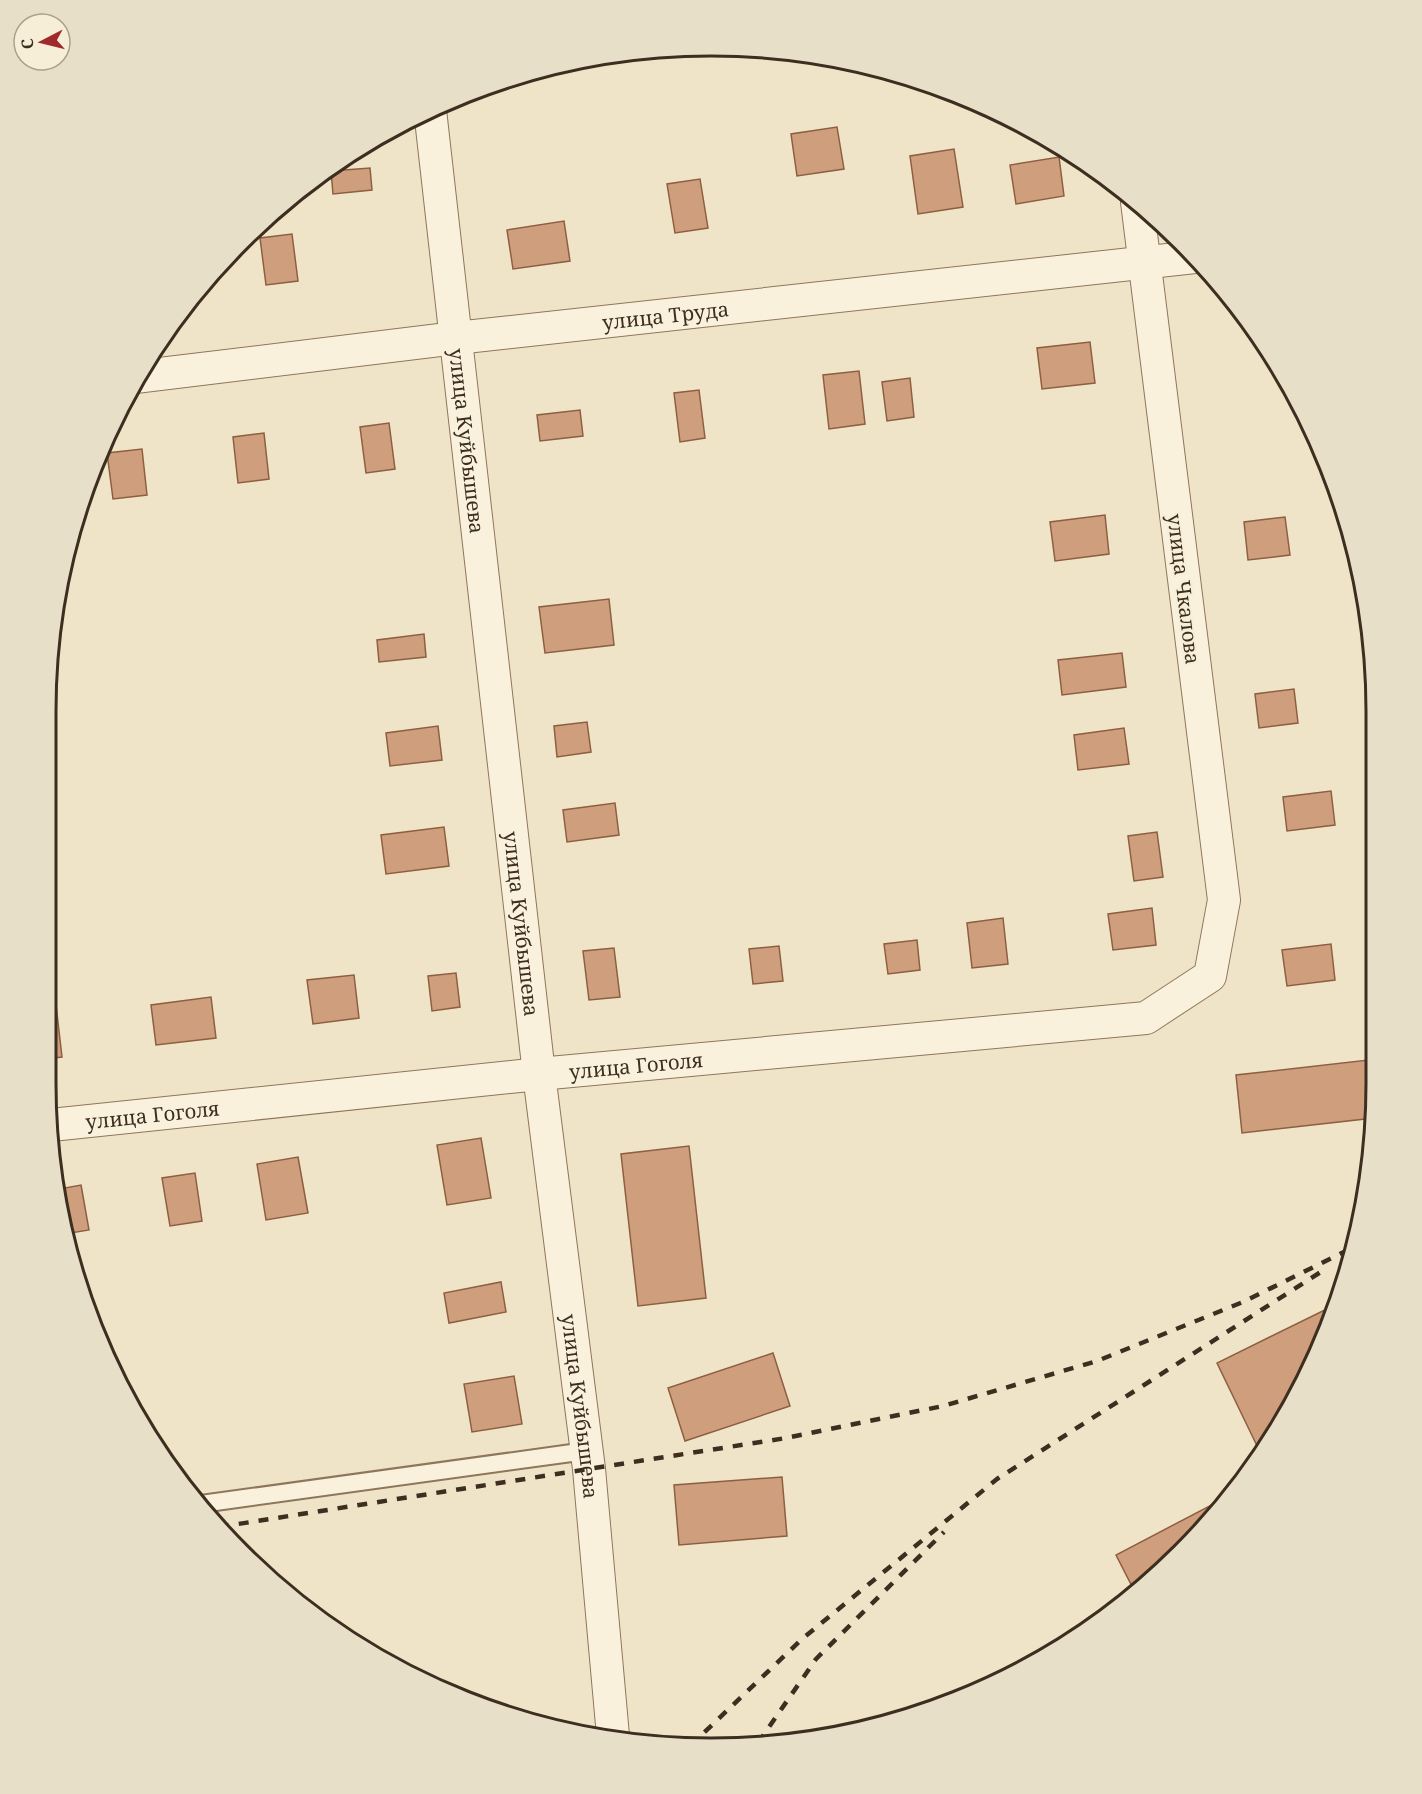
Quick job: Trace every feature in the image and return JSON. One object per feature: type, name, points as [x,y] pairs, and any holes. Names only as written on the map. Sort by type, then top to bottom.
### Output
[{"type":"street","name":"улица Куйбышева","points":[[431,118],[538,1074],[586,1451],[614,1731]]},
{"type":"street","name":"улица Чкалова","points":[[1138,214],[1224,900],[1210,976]]},
{"type":"street","name":"улица Труда","points":[[148,375],[456,338],[1184,257]]},
{"type":"street","name":"улица Гоголя","points":[[57,1124],[538,1074],[1146,1018],[1210,976]]},
{"type":"lane","points":[[208,1503],[586,1451]]},
{"type":"building","points":[[837,127],[844,169],[797,176],[791,134]]},
{"type":"building","points":[[954,149],[963,207],[918,214],[910,156]]},
{"type":"building","points":[[1059,157],[1064,196],[1016,204],[1010,165]]},
{"type":"building","points":[[370,168],[372,190],[333,194],[332,177],[341,170]]},
{"type":"building","points":[[700,179],[708,228],[675,233],[667,184]]},
{"type":"building","points":[[564,221],[570,261],[513,269],[507,230]]},
{"type":"building","points":[[292,234],[298,281],[266,285],[260,238]]},
{"type":"building","points":[[1090,342],[1095,383],[1042,389],[1037,348]]},
{"type":"building","points":[[859,371],[865,424],[829,429],[823,375]]},
{"type":"building","points":[[910,378],[914,417],[887,421],[882,382]]},
{"type":"building","points":[[699,390],[705,438],[680,442],[674,393]]},
{"type":"building","points":[[580,410],[583,436],[540,441],[537,415]]},
{"type":"building","points":[[389,423],[395,469],[366,473],[360,427]]},
{"type":"building","points":[[264,433],[269,479],[238,483],[233,437]]},
{"type":"building","points":[[142,449],[147,495],[113,499],[108,453]]},
{"type":"building","points":[[1105,515],[1109,554],[1055,561],[1050,522]]},
{"type":"building","points":[[1285,517],[1290,555],[1248,560],[1244,522]]},
{"type":"building","points":[[609,599],[614,645],[545,653],[539,607]]},
{"type":"building","points":[[424,634],[426,657],[379,662],[377,640]]},
{"type":"building","points":[[1122,653],[1126,687],[1062,695],[1058,660]]},
{"type":"building","points":[[1294,689],[1298,723],[1259,728],[1255,694]]},
{"type":"building","points":[[587,722],[591,752],[557,757],[554,726]]},
{"type":"building","points":[[438,726],[442,760],[390,766],[386,733]]},
{"type":"building","points":[[1124,728],[1129,764],[1078,770],[1074,735]]},
{"type":"building","points":[[1331,791],[1335,825],[1287,831],[1283,797]]},
{"type":"building","points":[[615,803],[619,835],[567,842],[563,810]]},
{"type":"building","points":[[444,827],[449,866],[386,874],[381,835]]},
{"type":"building","points":[[1157,832],[1163,877],[1134,881],[1128,836]]},
{"type":"building","points":[[1152,908],[1156,945],[1113,950],[1108,914]]},
{"type":"building","points":[[1003,918],[1008,964],[972,968],[967,923]]},
{"type":"building","points":[[917,940],[920,970],[888,974],[884,944]]},
{"type":"building","points":[[1331,944],[1335,980],[1287,986],[1282,950]]},
{"type":"building","points":[[779,946],[783,981],[753,984],[749,949]]},
{"type":"building","points":[[614,948],[620,997],[589,1000],[583,951]]},
{"type":"building","points":[[456,973],[460,1007],[432,1011],[428,976]]},
{"type":"building","points":[[354,975],[359,1018],[313,1024],[307,980]]},
{"type":"building","points":[[211,997],[216,1038],[156,1045],[151,1005]]},
{"type":"building","points":[[56,1005],[62,1057],[56,1058]]},
{"type":"building","points":[[1366,1060],[1365,1119],[1242,1133],[1236,1075]]},
{"type":"building","points":[[481,1138],[491,1198],[447,1205],[437,1145]]},
{"type":"building","points":[[689,1146],[706,1298],[638,1306],[621,1154]]},
{"type":"building","points":[[298,1157],[308,1213],[266,1220],[257,1164]]},
{"type":"building","points":[[195,1173],[202,1221],[170,1226],[162,1178]]},
{"type":"building","points":[[81,1185],[89,1230],[73,1233],[64,1188]]},
{"type":"building","points":[[501,1282],[506,1312],[449,1323],[444,1293]]},
{"type":"building","points":[[1326,1309],[1299,1373],[1257,1446],[1217,1363]]},
{"type":"building","points":[[773,1353],[790,1406],[685,1441],[668,1388]]},
{"type":"building","points":[[514,1376],[522,1424],[472,1432],[464,1384]]},
{"type":"building","points":[[782,1477],[787,1536],[679,1545],[674,1485]]},
{"type":"building","points":[[1213,1504],[1175,1547],[1132,1585],[1116,1555]]},
{"type":"railway","points":[[228,1526],[786,1438],[943,1406],[1097,1361],[1243,1302],[1344,1252]]},
{"type":"railway","points":[[699,1738],[802,1639],[997,1479],[1327,1268]]},
{"type":"railway","points":[[763,1736],[816,1659],[944,1532]]}]
